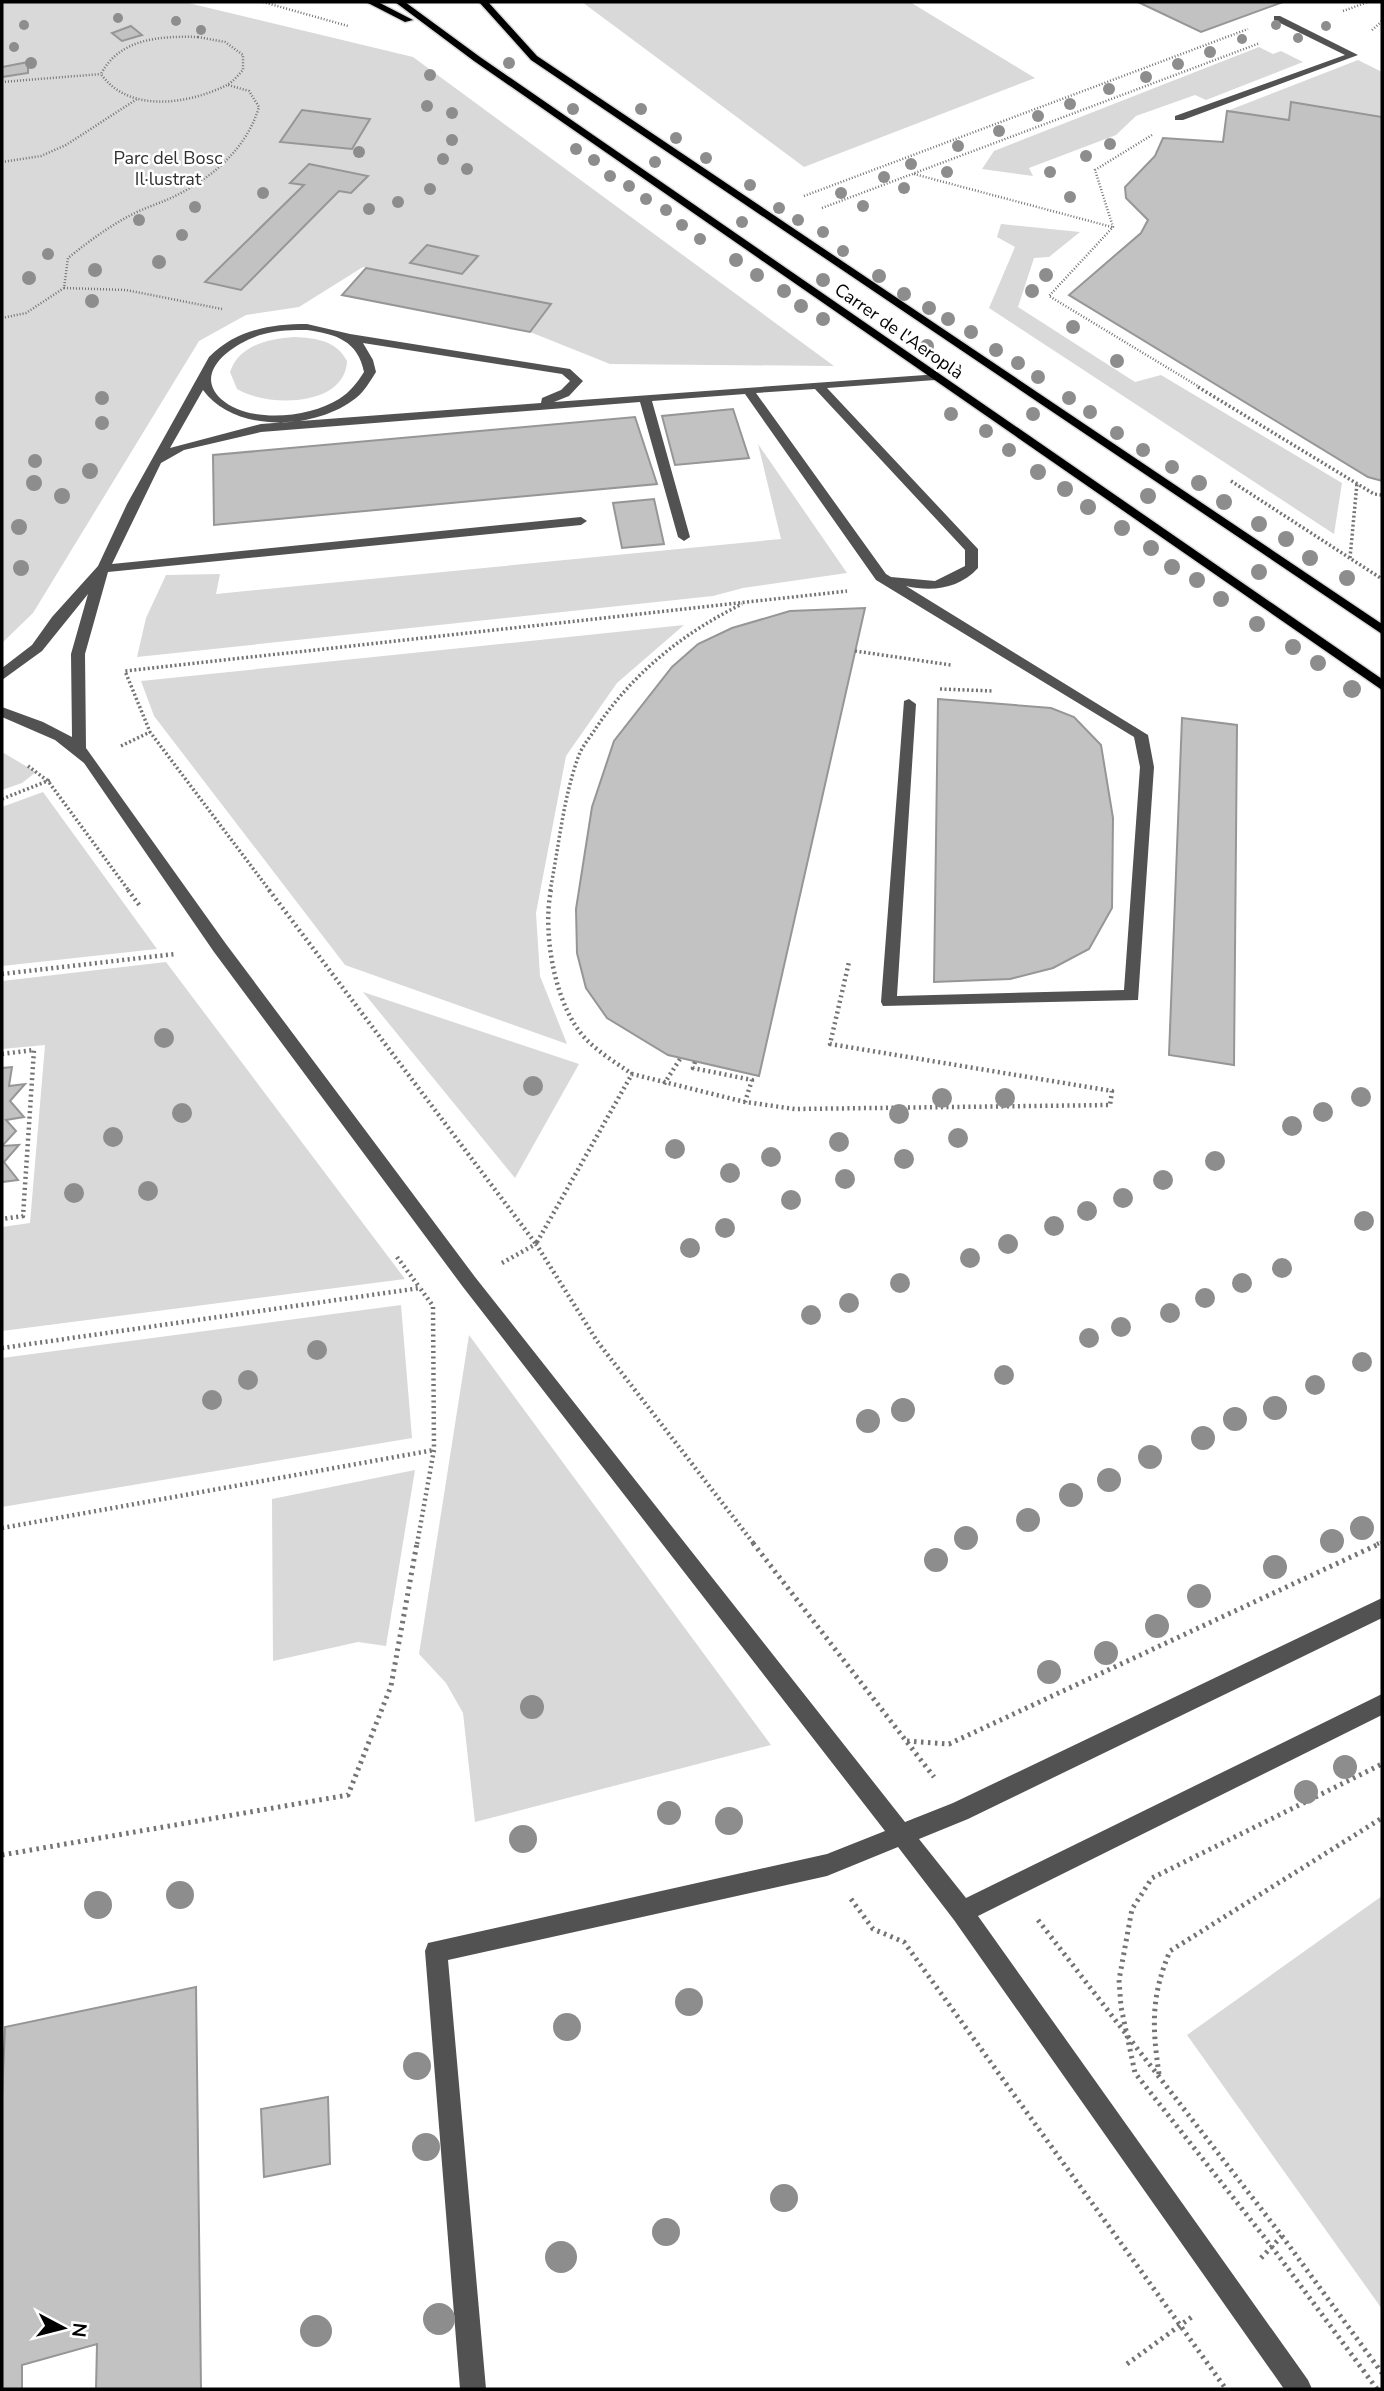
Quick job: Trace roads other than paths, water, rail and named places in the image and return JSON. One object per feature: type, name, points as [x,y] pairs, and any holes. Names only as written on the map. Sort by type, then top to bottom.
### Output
[{"type":"main road","points":[[371,2],[388,8],[477,59]]},
{"type":"main road","name":"Carrer de l'Aeroplà","points":[[399,2],[477,59],[1382,685]]},
{"type":"main road","name":"Carrer de l'Aeroplà","points":[[483,2],[534,58],[1382,630]]},
{"type":"street","points":[[1179,118],[1353,55],[1277,18]]},
{"type":"street","points":[[79,749],[79,645],[102,569],[156,461],[214,356],[232,342],[278,328],[307,327],[566,372],[577,381],[565,393],[533,407]]},
{"type":"street","points":[[206,374],[205,385],[217,402],[230,410],[252,416],[278,418],[307,415],[329,408],[354,395],[370,372],[368,356],[358,343],[347,336]]},
{"type":"street","points":[[156,461],[180,447],[261,428],[934,376]]},
{"type":"street","points":[[818,385],[972,549],[971,568],[954,582],[928,587],[881,577]]},
{"type":"street","points":[[748,390],[881,577],[1141,735],[1147,767],[1132,996],[889,1002],[909,704]]},
{"type":"street","points":[[645,399],[684,537]]},
{"type":"street","points":[[2,675],[37,648],[57,620],[102,569],[581,521]]},
{"type":"street","points":[[2,712],[57,733],[79,749],[220,948],[469,1283],[962,1912],[1299,2389]]},
{"type":"street","points":[[473,2389],[436,1951],[827,1865],[960,1811],[1382,1608]]},
{"type":"street","points":[[962,1912],[1382,1704]]},
{"type":"park label","name":"Parc del Bosc Il·lustrat","points":[[168,168]]}]
